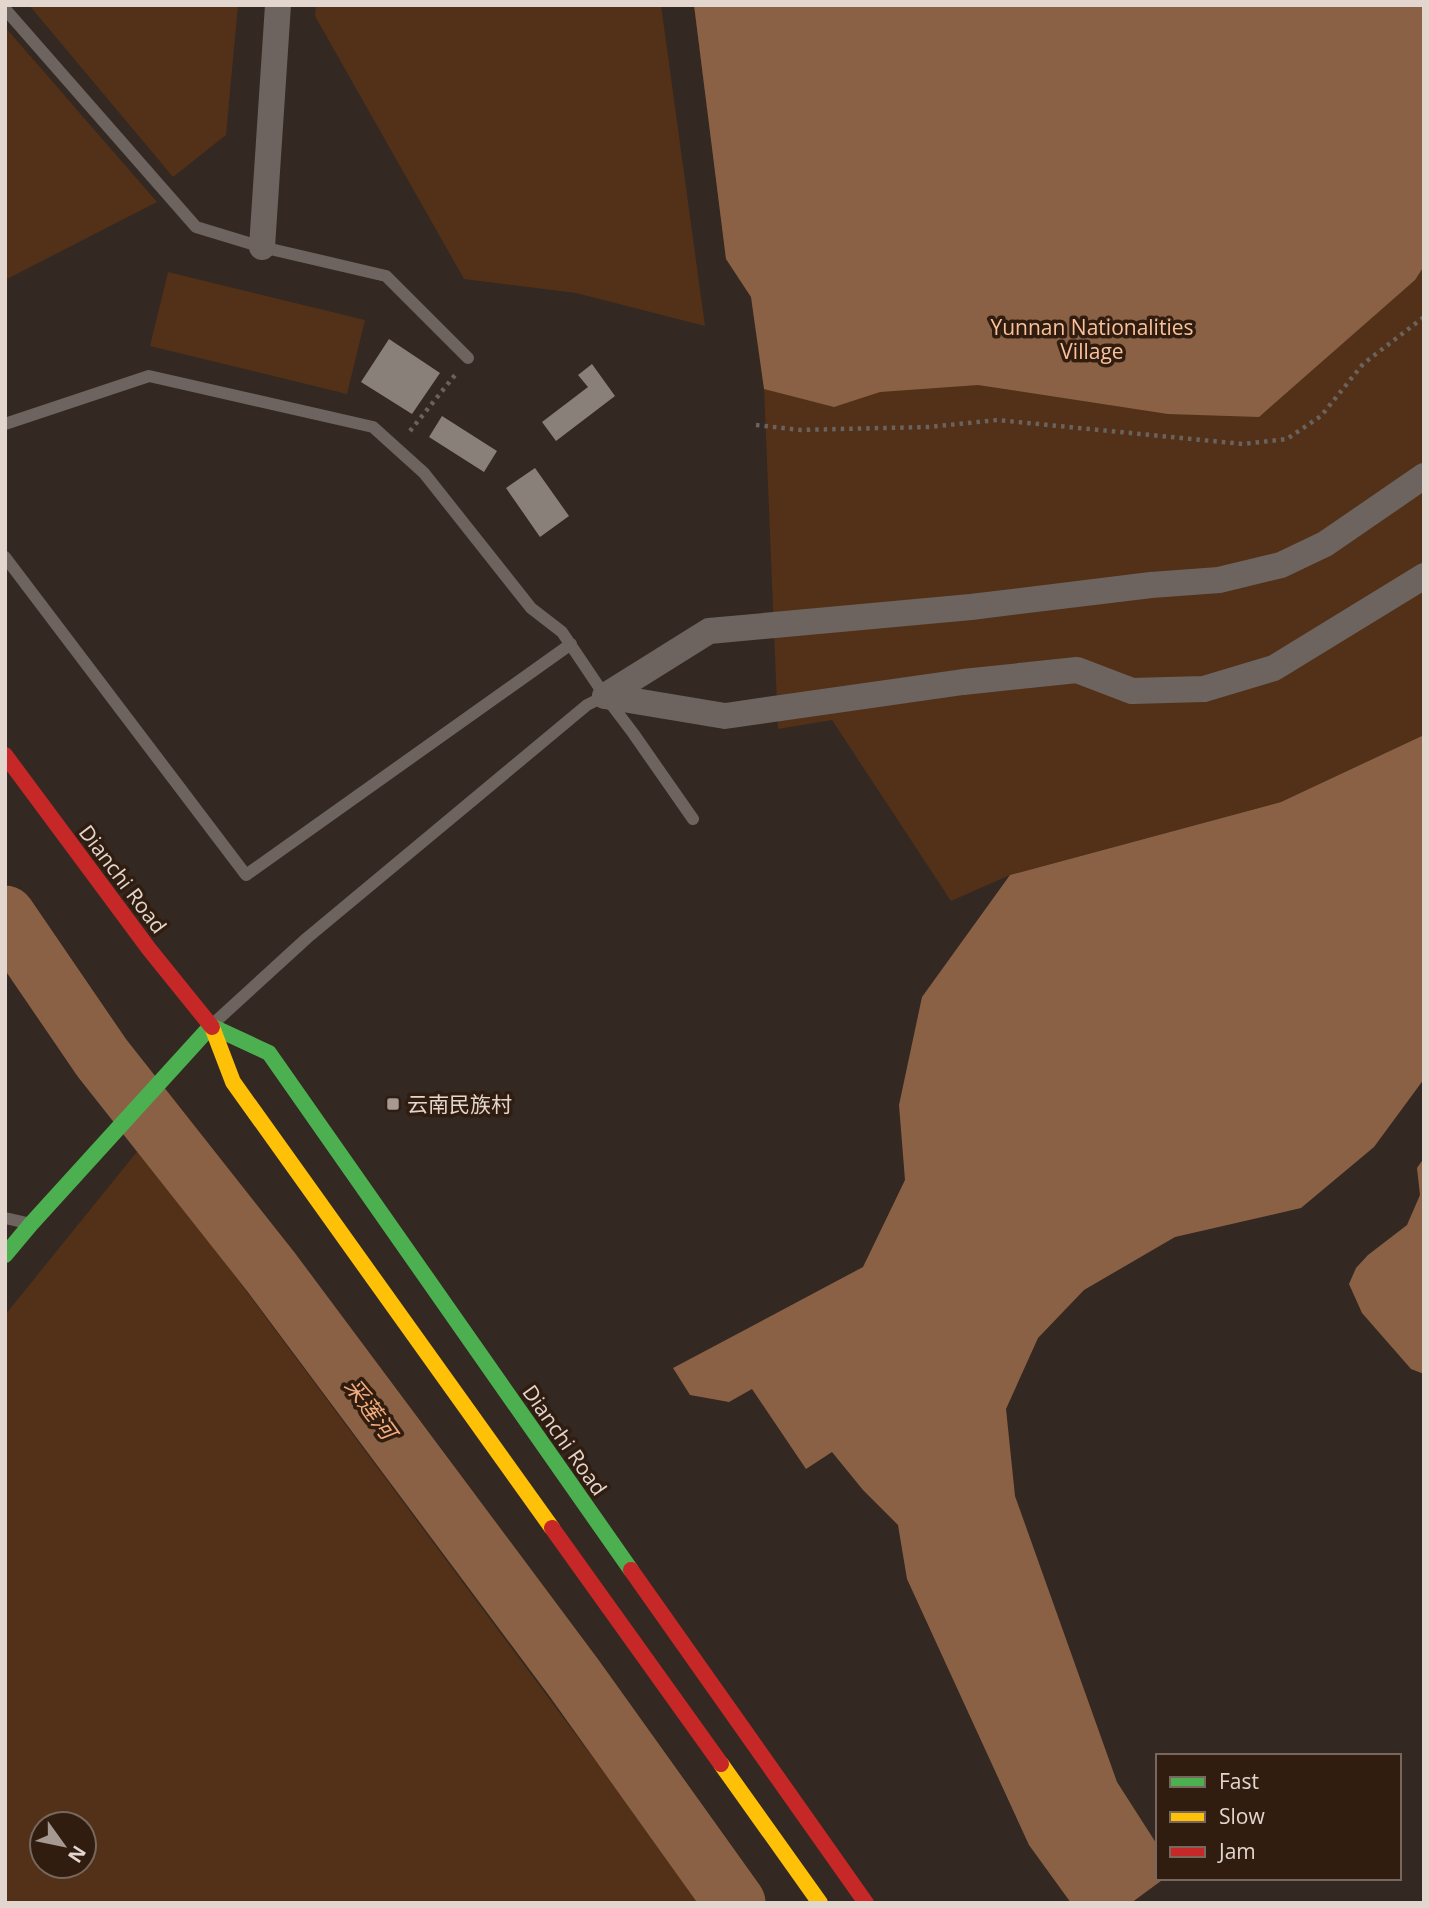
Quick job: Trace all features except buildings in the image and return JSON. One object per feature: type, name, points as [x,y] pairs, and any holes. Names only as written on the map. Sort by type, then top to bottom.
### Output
[{"type":"main road","name":"Dianchi Road","points":[[5,755],[149,949],[211,1026],[233,1082],[820,1903]]},
{"type":"main road","name":"Dianchi Road","points":[[211,1026],[269,1053],[486,1366],[866,1903]]},
{"type":"main road","points":[[5,1255],[211,1026]]},
{"type":"street","points":[[262,247],[278,5]]},
{"type":"street","points":[[605,696],[709,631],[971,607],[1151,585],[1219,580],[1281,565],[1325,544],[1424,476]]},
{"type":"street","points":[[605,696],[725,716],[963,682],[1077,670],[1132,691],[1204,689],[1274,668],[1424,576]]},
{"type":"lane","points":[[5,9],[196,226],[262,247],[386,276],[468,358]]},
{"type":"lane","points":[[5,424],[149,376],[373,427],[424,473],[531,608],[562,632],[693,819]]},
{"type":"lane","points":[[5,557],[246,875],[571,644]]},
{"type":"lane","points":[[211,1026],[307,938],[587,705],[605,696]]},
{"type":"lane","points":[[5,1218],[31,1223]]},
{"type":"path","points":[[756,425],[801,430],[929,427],[997,420],[1242,444],[1287,439],[1321,416],[1363,364],[1424,317]]},
{"type":"path","points":[[396,448],[468,358]]},
{"type":"green space","points":[[29,5],[238,5],[226,135],[173,177]]},
{"type":"green space","points":[[316,5],[661,5],[705,326],[576,293],[464,279],[315,16]]},
{"type":"green space","name":"Yunnan Nationalities Village","points":[[694,5],[1424,5],[1424,735],[1281,802],[1010,875],[951,901],[832,720],[778,729],[764,388],[751,297],[726,259]]},
{"type":"green space","points":[[5,27],[157,202],[5,280]]},
{"type":"green space","points":[[168,272],[365,320],[347,394],[150,346]]},
{"type":"green space","points":[[140,1148],[701,1903],[5,1903],[5,1315]]},
{"type":"shaded area","points":[[694,5],[1424,5],[1424,266],[1415,280],[1259,417],[1168,414],[978,385],[880,392],[834,407],[764,389],[751,297],[726,259]]},
{"type":"shaded area","points":[[1424,735],[1424,1079],[1374,1147],[1301,1208],[1175,1237],[1084,1290],[1038,1338],[1006,1409],[1015,1496],[1117,1782],[1156,1843],[1156,1880],[1162,1880],[1131,1903],[1071,1903],[1029,1845],[907,1579],[898,1525],[863,1490],[832,1452],[806,1469],[752,1389],[729,1402],[690,1395],[673,1368],[863,1267],[905,1180],[899,1105],[922,997],[1010,875],[1281,802]]},
{"type":"shaded area","points":[[1424,1158],[1424,1374],[1411,1369],[1362,1313],[1349,1284],[1356,1268],[1368,1255],[1407,1225],[1420,1195],[1417,1168]]},
{"type":"waterway","name":"采莲河","points":[[5,916],[102,1058],[271,1272],[574,1678],[735,1903]]},
{"type":"traffic: fast","points":[[211,1026],[269,1053],[631,1570]]},
{"type":"traffic: fast","points":[[5,1255],[211,1026]]},
{"type":"traffic: slow","points":[[212,1027],[233,1082],[552,1528]]},
{"type":"traffic: slow","points":[[721,1764],[820,1903]]},
{"type":"traffic: jam","points":[[5,755],[149,949],[212,1027]]},
{"type":"traffic: jam","points":[[552,1528],[721,1764]]},
{"type":"traffic: jam","points":[[631,1570],[866,1903]]},
{"type":"place","name":"云南民族村","points":[[393,1104]]}]
